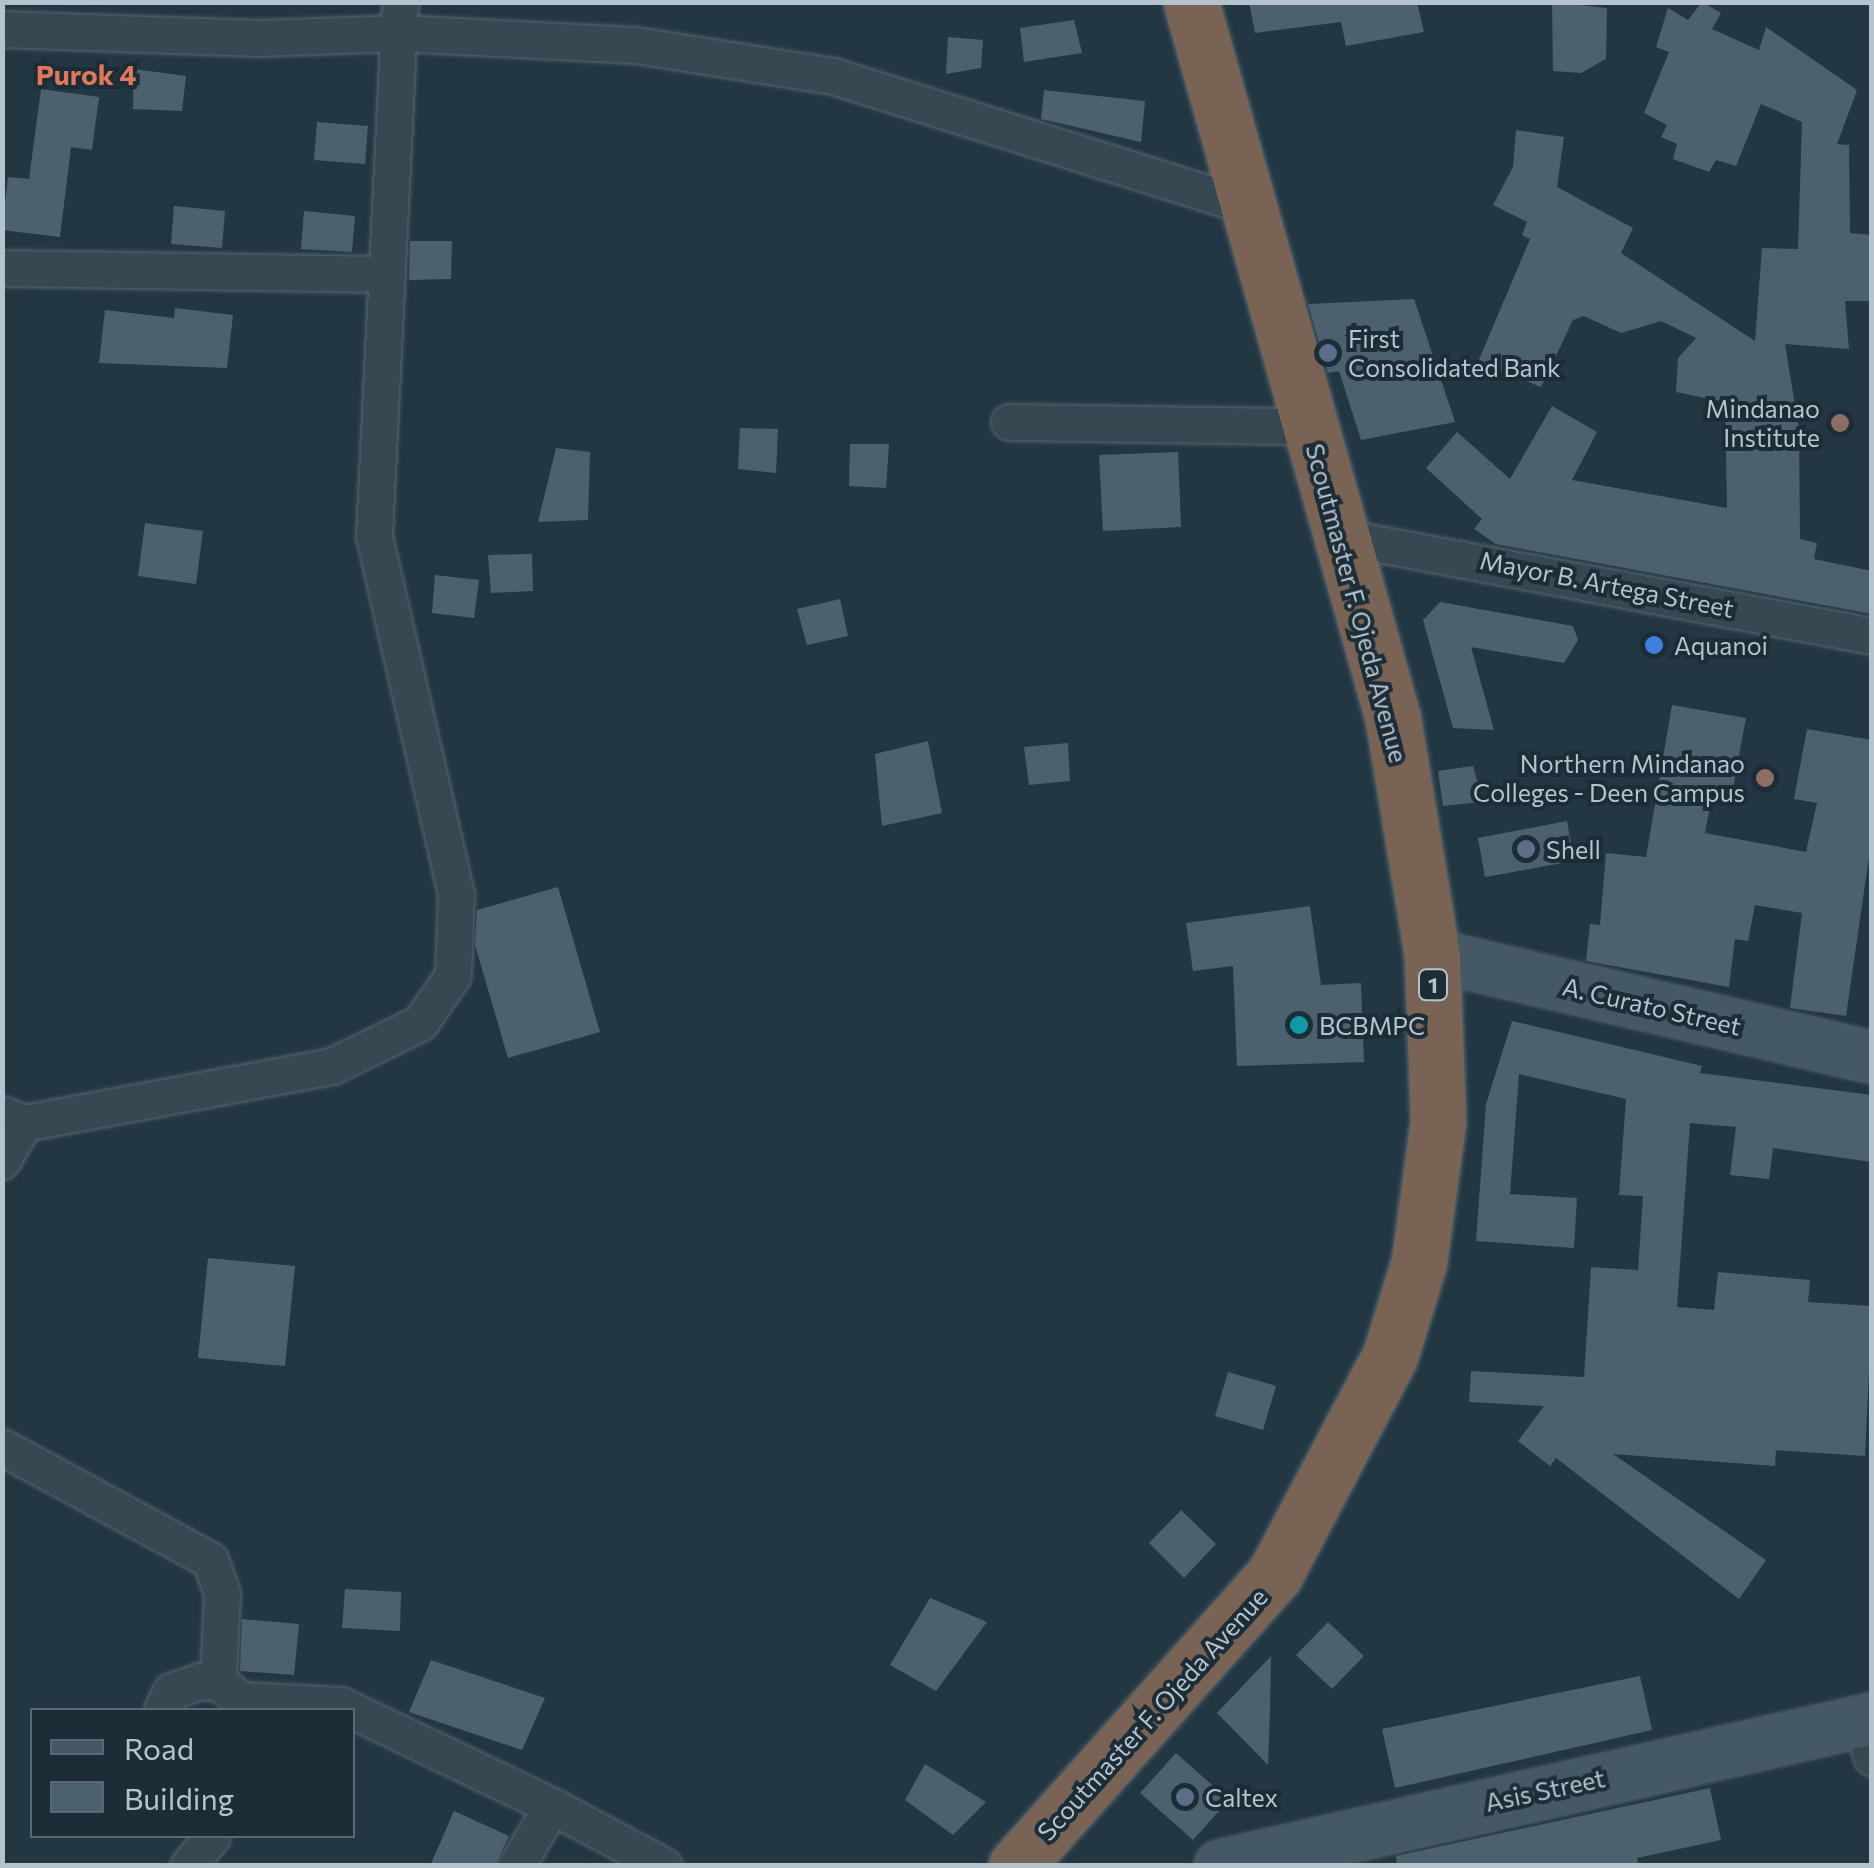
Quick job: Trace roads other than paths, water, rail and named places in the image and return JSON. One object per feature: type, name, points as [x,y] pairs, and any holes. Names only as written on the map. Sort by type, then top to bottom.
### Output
[{"type":"highway","name":"Scoutmaster F. Ojeda Avenue","points":[[1016,1866],[1275,1574],[1390,1356],[1419,1262],[1438,1121],[1432,955],[1393,719],[1307,426],[1251,207],[1191,2]]},
{"type":"main road","name":"A. Curato Street","points":[[1432,955],[1872,1057]]},
{"type":"main road","name":"Asis Street","points":[[1220,1866],[1868,1733]]},
{"type":"street","points":[[2,1161],[14,1119],[332,1066],[420,1023],[446,994],[459,949],[456,894],[374,535],[384,274],[400,18]]},
{"type":"street","points":[[2,30],[259,38],[400,18],[636,45],[832,76],[1251,207]]},
{"type":"street","points":[[2,268],[384,274]]},
{"type":"street","points":[[1009,422],[1307,426]]},
{"type":"street","name":"Mayor B. Artega Street","points":[[1341,537],[1872,636]]},
{"type":"street","points":[[2,1447],[210,1560],[222,1594],[234,1697]]},
{"type":"street","points":[[163,1708],[170,1691],[347,1708]]},
{"type":"street","points":[[355,1712],[552,1806],[664,1866]]},
{"type":"street","points":[[516,1866],[552,1806]]},
{"type":"street","points":[[188,1866],[210,1838]]},
{"type":"place","name":"First Consolidated Bank","points":[[1328,353]]},
{"type":"place","name":"Mindanao Institute","points":[[1840,423]]},
{"type":"place","name":"Aquanoi","points":[[1654,645]]},
{"type":"place","name":"Northern Mindanao Colleges - Deen Campus","points":[[1765,778]]},
{"type":"place","name":"Shell","points":[[1526,849]]},
{"type":"place","name":"BCBMPC","points":[[1299,1025]]},
{"type":"place","name":"Caltex","points":[[1185,1797]]},
{"type":"district","name":"Purok 4","points":[[86,74]]}]
